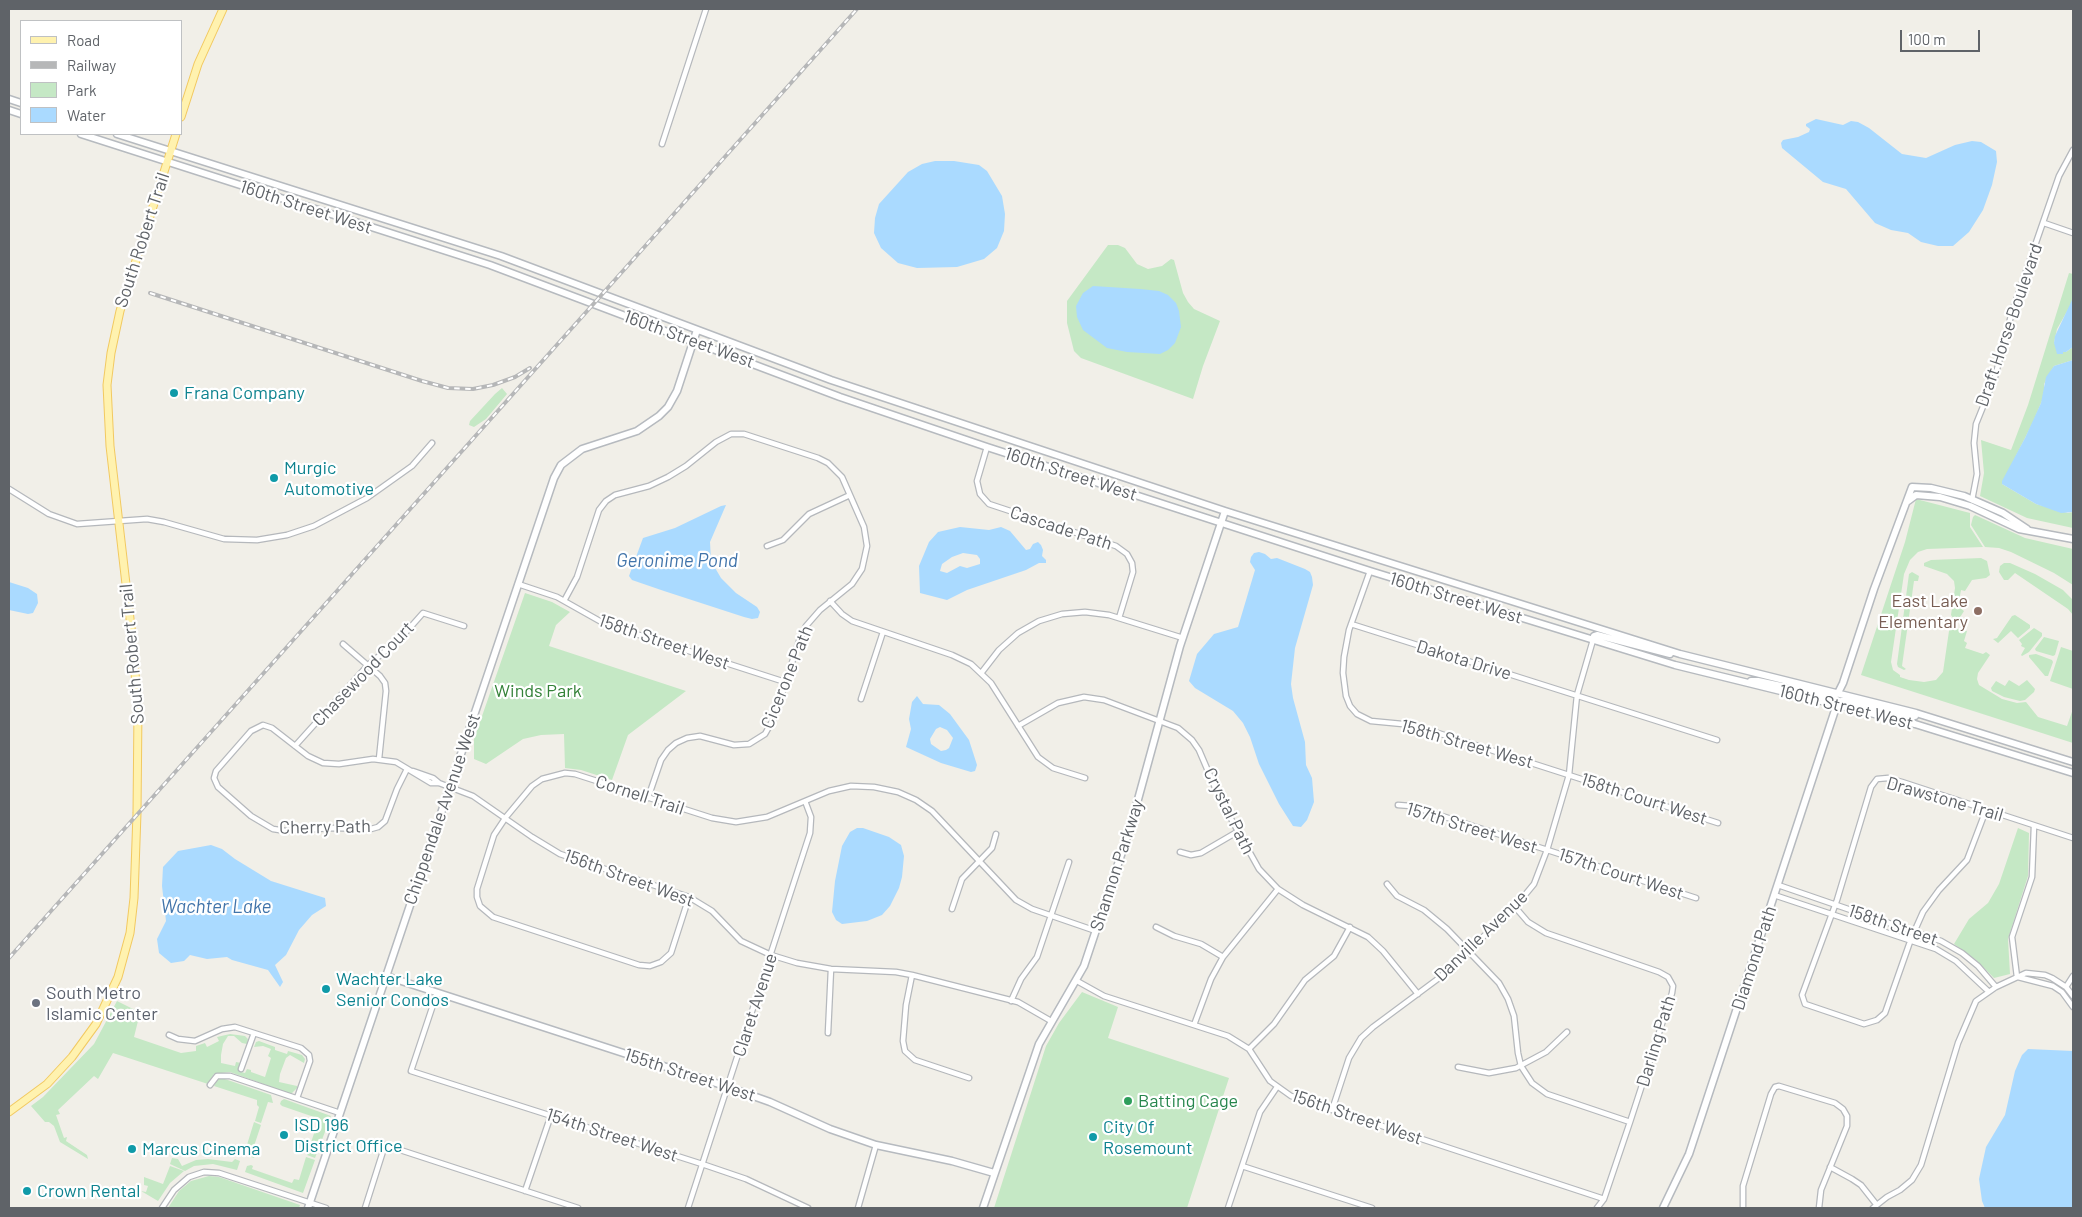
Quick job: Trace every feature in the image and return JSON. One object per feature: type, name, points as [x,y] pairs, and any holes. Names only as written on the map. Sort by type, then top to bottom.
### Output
[{"type":"main road","points":[[182,114],[203,51],[223,9]]},
{"type":"main road","name":"160th Street West","points":[[84,135],[490,265],[840,397],[987,447],[1370,571],[1675,665],[1837,704],[1948,734],[2073,774]]},
{"type":"main road","name":"160th Street West","points":[[120,135],[501,256],[831,380],[949,421],[1225,511],[1680,654],[1926,716],[2073,762]]},
{"type":"main road","points":[[170,151],[176,135]]},
{"type":"main road","name":"South Robert Trail","points":[[9,1112],[47,1084],[72,1057],[96,1024],[118,977],[130,933],[134,898],[139,732],[132,636],[107,407],[111,353],[122,303],[170,151]]},
{"type":"main road","name":"Chippendale Avenue West","points":[[309,1206],[548,493],[561,466],[582,449],[637,431],[660,416],[675,394],[697,330]]},
{"type":"main road","points":[[1741,682],[1758,681],[1832,697],[1838,693],[1844,683],[1874,589],[1906,505],[1913,496],[1918,494],[1971,503],[2012,526],[2073,539]]},
{"type":"main road","name":"Shannon Parkway","points":[[983,1208],[1039,1044],[1051,1021],[1077,981],[1096,931],[1136,810],[1182,638],[1225,511]]},
{"type":"main road","points":[[1593,640],[1594,636],[1597,635],[1661,653],[1680,654]]},
{"type":"main road","points":[[1837,704],[1847,700],[1907,716],[1926,716]]},
{"type":"main road","name":"Diamond Path","points":[[1663,1208],[1689,1154],[1837,704]]},
{"type":"main road","name":"155th Street West","points":[[386,976],[728,1087],[770,1102],[830,1129],[876,1145],[952,1161],[994,1174]]},
{"type":"street","points":[[662,144],[706,9]]},
{"type":"street","name":"Draft Horse Boulevard","points":[[1971,503],[1976,474],[1974,443],[1976,424],[1996,376],[2012,312],[2062,170],[2073,150]]},
{"type":"street","points":[[2044,223],[2073,233]]},
{"type":"street","name":"Cicerone Path","points":[[564,601],[577,577],[599,510],[606,501],[615,495],[649,486],[668,478],[727,436],[744,434],[825,461],[837,470],[866,532],[866,556],[862,569],[855,580],[812,617],[803,631],[774,718],[765,734],[749,744],[734,745],[700,736],[687,738],[676,743],[661,760],[648,798]]},
{"type":"street","points":[[9,489],[49,514],[69,522],[85,525],[138,519],[158,520],[233,540],[258,540],[292,534],[314,526],[379,490],[412,466],[432,443]]},
{"type":"street","name":"Cascade Path","points":[[987,447],[977,484],[980,494],[989,504],[1116,546],[1128,554],[1133,572],[1119,618]]},
{"type":"street","points":[[768,546],[783,540],[809,514],[850,495]]},
{"type":"street","points":[[1351,624],[1370,571]]},
{"type":"street","name":"158th Street West","points":[[518,584],[564,601],[605,624],[785,682]]},
{"type":"street","points":[[830,601],[846,618],[958,657],[982,672],[991,683],[1035,754],[1053,768],[1085,778]]},
{"type":"street","points":[[982,672],[1006,643],[1018,633],[1039,621],[1054,616],[1078,612],[1101,614],[1182,638]]},
{"type":"street","name":"Chasewood Court","points":[[295,746],[368,665],[395,643],[423,613],[464,626]]},
{"type":"street","name":"158th Street West","points":[[1351,624],[1344,657],[1343,673],[1346,696],[1353,710],[1366,720],[1413,725],[1569,775]]},
{"type":"street","name":"Dakota Drive","points":[[1351,624],[1717,740]]},
{"type":"street","points":[[861,699],[883,632]]},
{"type":"street","name":"Danville Avenue","points":[[1332,1110],[1349,1058],[1361,1038],[1439,978],[1515,907],[1534,884],[1547,850],[1569,775],[1577,695],[1593,640]]},
{"type":"street","points":[[343,644],[380,676],[386,687],[379,759]]},
{"type":"street","name":"Crystal Path","points":[[1018,726],[1058,703],[1077,697],[1104,700],[1178,728],[1196,744],[1220,800],[1259,869],[1278,889],[1303,905],[1350,927],[1376,943],[1418,994]]},
{"type":"street","name":"Cherry Path","points":[[266,726],[260,726],[251,731],[216,771],[214,778],[218,787],[251,816],[273,829],[293,831],[378,827],[386,819],[407,769]]},
{"type":"street","name":"156th Street West","points":[[266,726],[275,729],[313,759],[328,764],[379,759],[396,762],[431,783],[449,787],[473,796],[560,854],[689,897],[712,911],[741,941],[771,955],[797,963],[831,969],[896,972],[912,975],[1011,1001],[1030,1008],[1051,1021]]},
{"type":"street","name":"Cornell Trail","points":[[689,897],[671,953],[662,962],[650,966],[639,965],[493,917],[480,906],[477,889],[494,835],[506,817],[532,786],[542,779],[565,773],[575,774],[712,818],[736,822],[767,817],[829,791],[851,786],[874,787],[898,792],[916,800],[932,811],[1016,900],[1032,909],[1096,931]]},
{"type":"street","name":"158th Court West","points":[[1569,775],[1718,823]]},
{"type":"street","name":"Drawstone Trail","points":[[1911,939],[1885,1013],[1877,1020],[1864,1024],[1805,1004],[1802,995],[1835,905],[1871,787],[1877,779],[1895,780],[2073,838]]},
{"type":"street","name":"Claret Avenue","points":[[688,1208],[810,833],[811,817],[805,801]]},
{"type":"street","name":"157th Street West","points":[[1398,805],[1411,806],[1547,850]]},
{"type":"street","points":[[1911,939],[1923,912],[1939,890],[1968,860],[1986,810]]},
{"type":"street","points":[[2017,977],[2012,937],[2032,877],[2034,826]]},
{"type":"street","points":[[1180,852],[1191,855],[1201,853],[1237,832]]},
{"type":"street","points":[[952,909],[962,879],[978,860],[992,848],[996,834]]},
{"type":"street","name":"157th Court West","points":[[1547,850],[1696,898]]},
{"type":"street","points":[[1011,1001],[1021,979],[1037,957],[1068,862]]},
{"type":"street","points":[[1388,884],[1397,896],[1434,918],[1469,950],[1498,983],[1508,999],[1514,1016],[1521,1066],[1532,1083],[1547,1094],[1630,1122]]},
{"type":"street","name":"158th Street","points":[[1778,885],[1941,941],[1962,953],[1978,966],[1996,987]]},
{"type":"street","points":[[1194,1024],[1211,979],[1223,957],[1278,889]]},
{"type":"street","name":"158th Street","points":[[1774,895],[1911,939],[1936,949],[1956,961],[1988,992]]},
{"type":"street","name":"Darling Path","points":[[1515,907],[1528,922],[1546,933],[1635,962],[1668,977],[1672,986],[1672,993],[1604,1199],[1597,1208]]},
{"type":"street","points":[[1156,927],[1174,936],[1201,944],[1223,957]]},
{"type":"street","points":[[1249,1049],[1274,1024],[1305,980],[1334,956],[1350,927]]},
{"type":"street","points":[[828,1033],[831,969]]},
{"type":"street","points":[[1830,1167],[1857,1182],[1874,1206],[1900,1190],[1912,1180],[1920,1165],[1958,1044],[1976,1001],[1996,987],[2026,973],[2046,975],[2066,987],[2073,996]]},
{"type":"street","points":[[912,975],[906,1005],[903,1041],[905,1051],[915,1060],[970,1078]]},
{"type":"street","points":[[2062,992],[2073,976]]},
{"type":"street","points":[[2017,977],[2052,986],[2062,992],[2073,1007]]},
{"type":"street","name":"156th Street West","points":[[1077,981],[1104,996],[1228,1036],[1249,1049],[1270,1081],[1290,1096],[1604,1199]]},
{"type":"street","name":"154th Street West","points":[[437,993],[411,1071],[746,1179],[808,1208]]},
{"type":"street","points":[[169,1035],[183,1040],[195,1041],[222,1029],[232,1027],[301,1048],[309,1055],[309,1065],[297,1098]]},
{"type":"street","points":[[1458,1066],[1489,1073],[1506,1071],[1521,1066],[1546,1052],[1567,1032]]},
{"type":"street","points":[[241,1069],[254,1033]]},
{"type":"street","points":[[210,1085],[217,1076],[230,1076],[340,1113]]},
{"type":"street","points":[[1743,1208],[1743,1186],[1771,1094],[1775,1088],[1780,1086],[1835,1103],[1843,1109],[1847,1116],[1847,1126],[1821,1190],[1820,1208]]},
{"type":"street","points":[[1228,1208],[1260,1112],[1277,1087]]},
{"type":"street","points":[[525,1191],[551,1115]]},
{"type":"street","points":[[365,1208],[385,1145],[578,1208]]},
{"type":"street","points":[[858,1208],[876,1145]]},
{"type":"street","points":[[1242,1166],[1372,1208]]},
{"type":"street","points":[[162,1208],[174,1190],[189,1176],[204,1172],[220,1173],[309,1206],[326,1208]]},
{"type":"green space","points":[[1108,245],[1118,245],[1125,248],[1137,264],[1148,269],[1162,266],[1171,259],[1174,260],[1183,293],[1188,302],[1194,309],[1220,321],[1193,399],[1081,358],[1074,351],[1067,323],[1067,301]]},
{"type":"green space","points":[[2069,273],[2073,274],[2073,301],[2057,329],[2054,343],[2063,352],[2073,347],[2073,360],[2054,366],[2044,384],[2044,396],[2033,422],[2002,484],[2036,504],[2068,513],[2073,512],[2073,528],[2027,518],[1980,496],[1984,473],[1981,440],[2011,450],[2028,405]]},
{"type":"green space","points":[[502,388],[507,394],[486,419],[474,427],[469,425],[470,421]]},
{"type":"green space","points":[[1916,499],[1970,513],[1970,527],[1983,547],[1927,549],[1918,552],[1910,560],[1904,574],[1891,662],[1893,670],[1900,677],[1909,680],[1924,682],[1936,680],[1943,672],[1949,631],[1952,628],[1967,631],[1964,641],[1967,643],[1965,648],[1983,654],[1986,652],[1990,655],[1978,673],[1979,685],[2002,699],[2017,703],[2026,702],[2038,717],[2067,726],[2073,709],[2073,743],[1861,675],[1905,542]]},
{"type":"green space","points":[[1975,515],[2025,538],[2073,549],[2073,585],[2054,573],[2011,552],[1999,548],[1985,547],[1971,525]]},
{"type":"green space","points":[[1981,558],[1987,561],[1990,575],[1986,578],[1972,580],[1965,591],[1961,590],[1959,601],[1963,604],[1960,608],[1964,611],[1959,619],[1953,618],[1951,615],[1955,588],[1954,581],[1947,574],[1924,566],[1924,563],[1931,560]]},
{"type":"green space","points":[[2004,563],[2010,563],[2035,574],[2063,590],[2073,600],[2073,615],[2068,609],[2015,573],[2008,580],[2004,580],[1999,572],[2000,566]]},
{"type":"green space","points":[[1912,572],[1919,576],[1918,581],[1914,581],[1902,666],[1906,669],[1904,670],[1898,667],[1897,664],[1909,574]]},
{"type":"green space","name":"Winds Park","points":[[525,593],[552,602],[570,612],[556,625],[549,646],[686,691],[628,735],[612,780],[581,770],[565,768],[564,734],[541,735],[523,739],[486,764],[474,759],[474,739]]},
{"type":"green space","points":[[2015,615],[2030,625],[2030,628],[2018,638],[2011,631],[1998,643],[1993,639],[1997,638],[2012,616]]},
{"type":"green space","points":[[2034,628],[2042,633],[2042,636],[2029,652],[2022,656],[2025,648],[2021,646],[2022,644],[2019,640]]},
{"type":"green space","points":[[2044,637],[2059,641],[2055,655],[2036,651],[2035,649]]},
{"type":"green space","points":[[2061,647],[2073,651],[2073,689],[2050,681]]},
{"type":"green space","points":[[2036,654],[2052,660],[2048,676],[2045,676],[2029,657],[2029,655]]},
{"type":"green space","points":[[2009,680],[2019,686],[2027,680],[2035,689],[2034,692],[2025,700],[2020,701],[2004,697],[1992,691],[1991,688],[1996,681],[2005,686]]},
{"type":"green space","points":[[2018,828],[2029,833],[2028,876],[2008,939],[2010,974],[1994,978],[1976,960],[1954,944],[1969,919],[1988,903],[1999,884]]},
{"type":"green space","points":[[1082,992],[1118,1007],[1108,1038],[1229,1078],[1187,1208],[994,1208],[1046,1046],[1059,1023]]},
{"type":"green space","points":[[117,1001],[141,1013],[137,1019],[134,1037],[181,1053],[196,1051],[196,1046],[205,1043],[207,1047],[219,1041],[217,1037],[230,1034],[245,1036],[248,1039],[247,1044],[242,1043],[234,1036],[228,1036],[223,1044],[221,1063],[235,1066],[236,1062],[241,1063],[238,1071],[245,1073],[247,1069],[265,1077],[271,1058],[268,1056],[271,1049],[263,1046],[254,1047],[256,1042],[259,1041],[287,1054],[288,1051],[302,1055],[305,1059],[304,1063],[290,1055],[286,1058],[280,1074],[279,1082],[297,1086],[297,1088],[291,1094],[230,1072],[214,1074],[208,1084],[113,1053],[98,1079],[94,1076],[58,1110],[60,1114],[56,1115],[64,1138],[67,1137],[66,1141],[87,1155],[88,1159],[60,1142],[54,1126],[49,1122],[45,1122],[31,1106],[43,1097],[94,1044]]},
{"type":"green space","points":[[222,1078],[271,1095],[273,1103],[268,1102],[261,1123],[255,1121],[259,1107],[257,1100],[214,1086],[217,1080]]},
{"type":"green space","points":[[284,1099],[331,1116],[315,1158],[307,1155],[318,1121],[313,1120],[314,1117],[282,1106],[280,1104]]},
{"type":"green space","points":[[254,1122],[261,1125],[253,1149],[256,1154],[254,1158],[248,1156],[241,1149],[246,1148]]},
{"type":"green space","points":[[306,1157],[315,1160],[303,1193],[245,1172],[247,1166],[251,1165],[253,1166],[252,1169],[292,1183],[294,1179],[299,1180]]},
{"type":"green space","points":[[172,1158],[178,1159],[182,1166],[196,1160],[208,1159],[232,1162],[235,1159],[240,1161],[237,1170],[213,1164],[194,1166],[185,1171],[170,1164]]},
{"type":"green space","points":[[170,1166],[184,1171],[170,1183],[158,1201],[141,1191],[146,1192],[148,1186],[144,1185],[144,1177],[163,1184]]},
{"type":"green space","points":[[209,1176],[219,1177],[300,1205],[299,1208],[168,1208],[179,1191],[191,1181]]},
{"type":"water","points":[[1816,119],[1843,125],[1851,121],[1858,122],[1869,128],[1902,154],[1926,158],[1955,145],[1972,141],[1981,142],[1996,151],[1997,162],[1992,185],[1983,210],[1969,232],[1953,246],[1938,246],[1921,242],[1908,233],[1891,230],[1875,223],[1846,189],[1823,182],[1782,148],[1781,143],[1783,140],[1798,137],[1809,132],[1810,129],[1806,124]]},
{"type":"water","points":[[935,161],[954,161],[979,165],[987,171],[1002,196],[1005,214],[1004,231],[997,248],[984,259],[957,267],[917,268],[898,263],[881,248],[874,233],[875,218],[879,204],[908,172],[922,164]]},
{"type":"water","points":[[1093,286],[1159,291],[1168,295],[1176,303],[1179,311],[1181,327],[1175,343],[1168,350],[1160,354],[1127,352],[1107,348],[1083,330],[1077,317],[1076,306],[1083,293]]},
{"type":"water","points":[[2072,300],[2073,347],[2063,352],[2063,354],[2057,354],[2054,343],[2055,336]]},
{"type":"water","points":[[2073,360],[2073,512],[2061,513],[2036,504],[2002,484],[2002,481],[2041,403],[2046,377],[2054,366]]},
{"type":"water","name":"Geronime Pond","points":[[726,505],[710,542],[711,561],[721,578],[736,593],[757,607],[760,612],[758,618],[744,617],[632,580],[629,576],[643,538],[675,528]]},
{"type":"water","points":[[960,527],[989,530],[1001,527],[1010,531],[1026,550],[1038,542],[1043,550],[1042,556],[1046,563],[1039,563],[1026,570],[967,590],[947,600],[920,593],[919,566],[929,542],[938,532]],"holes":[[[963,553],[977,555],[980,559],[980,564],[967,568],[960,566],[947,573],[940,571],[942,564],[952,557]]]},
{"type":"water","points":[[1259,552],[1271,559],[1277,558],[1305,569],[1310,572],[1312,577],[1313,585],[1295,648],[1291,684],[1305,742],[1306,765],[1312,778],[1314,802],[1307,820],[1301,827],[1293,826],[1279,804],[1259,764],[1243,723],[1233,711],[1195,688],[1189,681],[1197,654],[1214,634],[1238,627],[1255,570],[1250,562],[1251,557],[1254,553]]},
{"type":"water","points":[[9,582],[28,588],[37,594],[38,603],[33,613],[28,614],[9,610]]},
{"type":"water","points":[[917,696],[923,704],[939,705],[950,714],[969,740],[977,765],[975,771],[971,772],[941,763],[906,747],[911,729],[909,719],[912,702]],"holes":[[[940,727],[947,730],[953,738],[949,748],[941,751],[931,744],[930,739],[936,729]]]},
{"type":"water","points":[[857,828],[863,828],[889,837],[901,845],[904,856],[902,877],[890,906],[882,915],[867,921],[842,924],[836,920],[832,912],[835,881],[842,846],[850,832]]},
{"type":"water","name":"Wachter Lake","points":[[211,845],[222,849],[271,881],[325,898],[326,906],[312,915],[299,930],[286,955],[275,965],[283,982],[280,987],[268,970],[227,957],[207,959],[190,955],[184,961],[171,963],[159,953],[157,939],[166,921],[162,886],[163,867],[178,851]]},
{"type":"water","points":[[2028,1049],[2073,1051],[2073,1208],[1985,1208],[1982,1201],[1979,1179],[1986,1147],[2005,1115],[2015,1071],[2022,1055]]},
{"type":"railway","points":[[9,958],[857,9]]},
{"type":"railway","points":[[150,293],[448,388],[473,389],[493,385],[515,377],[530,368]]},
{"type":"place","name":"Frana Company","points":[[174,393]]},
{"type":"place","name":"Murgic Automotive","points":[[274,478]]},
{"type":"place","name":"East Lake Elementary","points":[[1978,611]]},
{"type":"place","name":"Wachter Lake Senior Condos","points":[[326,989]]},
{"type":"place","name":"South Metro Islamic Center","points":[[36,1003]]},
{"type":"place","name":"Batting Cage","points":[[1128,1101]]},
{"type":"place","name":"ISD 196 District Office","points":[[284,1135]]},
{"type":"place","name":"City Of Rosemount","points":[[1093,1137]]},
{"type":"place","name":"Marcus Cinema","points":[[132,1149]]},
{"type":"place","name":"Crown Rental","points":[[27,1191]]}]
